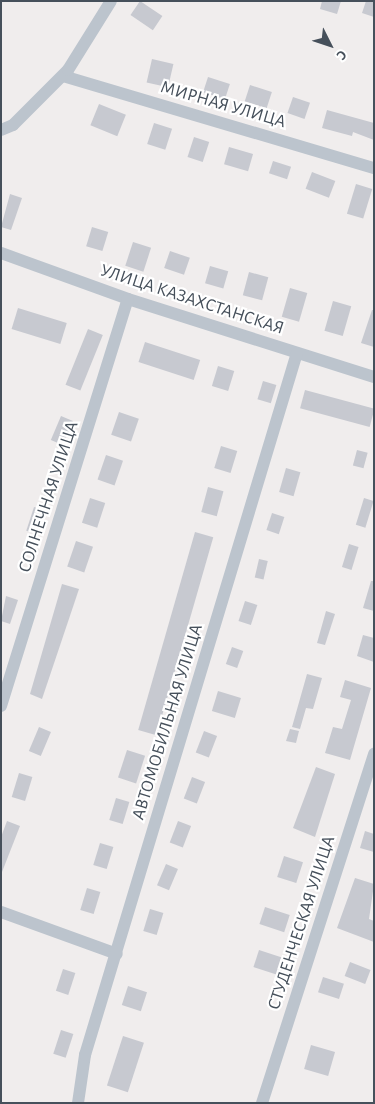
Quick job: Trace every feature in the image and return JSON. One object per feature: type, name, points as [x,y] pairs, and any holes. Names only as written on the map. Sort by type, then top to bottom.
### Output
[{"type":"street","points":[[1,130],[13,125],[63,76],[111,1]]},
{"type":"street","name":"МИРНАЯ УЛИЦА","points":[[63,76],[374,168]]},
{"type":"street","name":"УЛИЦА КАЗАХСТАНСКАЯ","points":[[1,253],[128,299],[374,377]]},
{"type":"street","name":"СОЛНЕЧНАЯ УЛИЦА","points":[[1,706],[128,299]]},
{"type":"street","name":"АВТОМОБИЛЬНАЯ УЛИЦА","points":[[78,1103],[85,1055],[297,353]]},
{"type":"street","name":"СТУДЕНЧЕСКАЯ УЛИЦА","points":[[262,1103],[374,754]]},
{"type":"street","points":[[1,912],[116,954]]},
{"type":"building","points":[[140,1],[162,16],[153,30],[130,15]]},
{"type":"building","points":[[322,1],[341,1],[337,14],[320,9]]},
{"type":"building","points":[[366,1],[374,1],[374,17],[362,13]]},
{"type":"building","points":[[152,59],[173,64],[168,87],[147,82]]},
{"type":"building","points":[[208,77],[230,84],[225,99],[203,92]]},
{"type":"building","points":[[250,85],[272,92],[267,108],[245,101]]},
{"type":"building","points":[[293,97],[310,103],[304,119],[287,113]]},
{"type":"building","points":[[99,104],[126,115],[117,136],[90,125]]},
{"type":"building","points":[[327,110],[374,123],[374,140],[353,132],[352,136],[322,128]]},
{"type":"building","points":[[154,123],[172,129],[165,150],[147,144]]},
{"type":"building","points":[[194,137],[209,142],[203,162],[188,157]]},
{"type":"building","points":[[229,147],[253,154],[248,171],[224,164]]},
{"type":"building","points":[[273,161],[291,167],[287,179],[269,173]]},
{"type":"building","points":[[312,172],[335,181],[329,198],[306,189]]},
{"type":"building","points":[[356,184],[372,189],[363,219],[347,214]]},
{"type":"building","points":[[10,194],[22,198],[11,230],[1,227]]},
{"type":"building","points":[[92,227],[108,232],[102,251],[86,246]]},
{"type":"building","points":[[133,242],[151,248],[143,272],[125,266]]},
{"type":"building","points":[[170,251],[190,258],[184,275],[164,268]]},
{"type":"building","points":[[210,266],[228,271],[223,289],[205,283]]},
{"type":"building","points":[[249,272],[268,277],[262,300],[243,295]]},
{"type":"building","points":[[290,288],[307,293],[299,322],[282,317]]},
{"type":"building","points":[[333,301],[351,306],[343,336],[324,331]]},
{"type":"building","points":[[18,308],[67,323],[60,344],[12,329]]},
{"type":"building","points":[[372,310],[374,310],[374,347],[361,343]]},
{"type":"building","points":[[88,329],[103,335],[80,391],[66,385]]},
{"type":"building","points":[[145,342],[200,360],[194,380],[139,362]]},
{"type":"building","points":[[218,366],[234,371],[228,391],[212,386]]},
{"type":"building","points":[[263,381],[276,385],[271,403],[257,399]]},
{"type":"building","points":[[305,390],[374,408],[370,427],[300,408]]},
{"type":"building","points":[[119,412],[139,419],[131,442],[111,435]]},
{"type":"building","points":[[61,416],[73,421],[63,445],[51,440]]},
{"type":"building","points":[[221,446],[237,451],[231,473],[214,468]]},
{"type":"building","points":[[357,450],[368,453],[363,468],[353,465]]},
{"type":"building","points":[[106,455],[123,461],[115,485],[98,480]]},
{"type":"building","points":[[286,468],[300,472],[294,496],[279,492]]},
{"type":"building","points":[[208,487],[223,491],[217,516],[201,512]]},
{"type":"building","points":[[90,498],[105,503],[97,528],[82,523]]},
{"type":"building","points":[[364,498],[374,501],[365,528],[356,525]]},
{"type":"building","points":[[34,507],[46,511],[39,535],[26,531]]},
{"type":"building","points":[[272,513],[284,517],[279,534],[266,530]]},
{"type":"building","points":[[195,532],[213,537],[156,735],[138,730]]},
{"type":"building","points":[[76,541],[93,547],[84,572],[67,567]]},
{"type":"building","points":[[349,544],[359,547],[352,570],[342,567]]},
{"type":"building","points":[[259,559],[268,561],[263,580],[255,578]]},
{"type":"building","points":[[371,581],[374,581],[374,611],[363,608]]},
{"type":"building","points":[[62,584],[79,589],[42,699],[30,694]]},
{"type":"building","points":[[6,596],[18,600],[10,624],[1,621]]},
{"type":"building","points":[[245,601],[257,605],[251,625],[239,621]]},
{"type":"building","points":[[326,611],[335,614],[325,645],[317,643]]},
{"type":"building","points":[[363,635],[374,638],[374,662],[357,656]]},
{"type":"building","points":[[232,647],[243,651],[237,668],[226,664]]},
{"type":"building","points":[[307,674],[322,678],[313,709],[306,708],[300,729],[292,727]]},
{"type":"building","points":[[345,680],[371,688],[350,760],[325,753],[333,727],[342,729],[351,700],[340,697]]},
{"type":"building","points":[[218,691],[241,698],[235,718],[212,711]]},
{"type":"building","points":[[39,727],[51,732],[41,756],[29,751]]},
{"type":"building","points":[[290,729],[299,731],[296,743],[286,741]]},
{"type":"building","points":[[204,731],[217,736],[209,757],[196,752]]},
{"type":"building","points":[[127,750],[145,756],[136,783],[118,778]]},
{"type":"building","points":[[316,767],[335,774],[315,837],[293,828]]},
{"type":"building","points":[[19,773],[32,777],[25,801],[12,797]]},
{"type":"building","points":[[192,777],[205,782],[197,803],[184,798]]},
{"type":"building","points":[[116,798],[129,802],[123,824],[109,820]]},
{"type":"building","points":[[7,821],[20,826],[2,872],[1,837]]},
{"type":"building","points":[[178,821],[191,826],[183,847],[170,842]]},
{"type":"building","points":[[365,831],[374,834],[374,852],[360,848]]},
{"type":"building","points":[[100,843],[113,847],[107,869],[93,865]]},
{"type":"building","points":[[284,856],[303,862],[296,883],[277,877]]},
{"type":"building","points":[[166,864],[178,869],[169,890],[157,885]]},
{"type":"building","points":[[355,878],[374,884],[369,919],[374,921],[374,942],[337,928]]},
{"type":"building","points":[[87,888],[100,892],[94,914],[80,910]]},
{"type":"building","points":[[265,907],[290,915],[284,932],[259,924]]},
{"type":"building","points":[[150,909],[163,913],[157,935],[143,931]]},
{"type":"building","points":[[259,950],[287,959],[281,976],[253,967]]},
{"type":"building","points":[[350,962],[371,970],[365,984],[345,976]]},
{"type":"building","points":[[63,969],[75,973],[68,995],[56,991]]},
{"type":"building","points":[[323,977],[344,984],[339,999],[318,992]]},
{"type":"building","points":[[128,986],[147,992],[141,1011],[122,1005]]},
{"type":"building","points":[[61,1030],[73,1034],[66,1058],[53,1054]]},
{"type":"building","points":[[123,1036],[144,1043],[128,1092],[107,1085]]},
{"type":"building","points":[[311,1045],[335,1052],[328,1076],[304,1069]]}]
